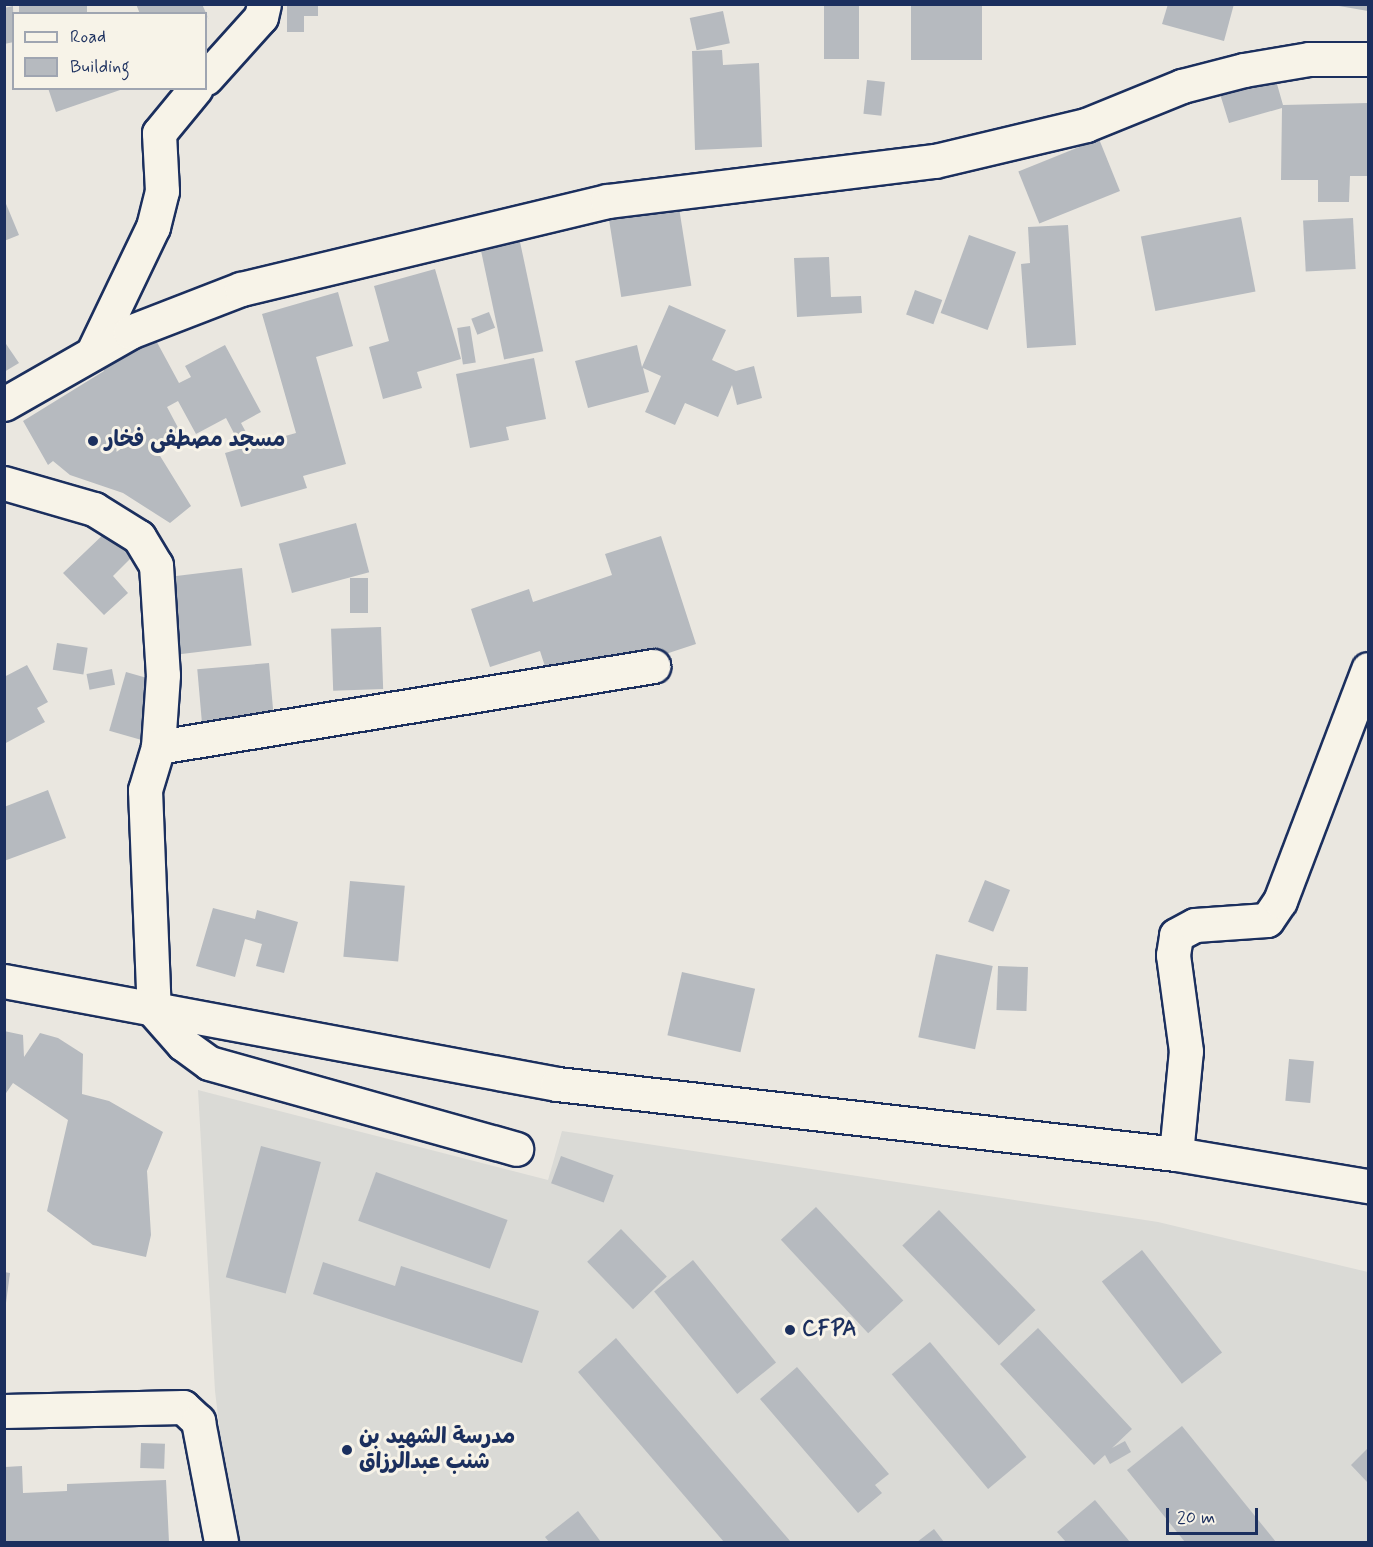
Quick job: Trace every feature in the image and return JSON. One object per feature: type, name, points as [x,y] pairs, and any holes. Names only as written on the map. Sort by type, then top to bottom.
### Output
[{"type":"street","points":[[207,77],[261,16],[264,4]]},
{"type":"street","points":[[4,404],[93,352],[241,289],[607,201],[935,161],[1086,125],[1182,86],[1244,70],[1309,59],[1368,59]]},
{"type":"street","points":[[93,352],[153,227],[162,191],[159,133],[194,90]]},
{"type":"street","points":[[4,483],[94,509],[139,537],[156,564],[163,675],[158,747],[145,790],[154,1011],[183,1044],[209,1063],[516,1149]]},
{"type":"street","points":[[158,747],[654,666]]},
{"type":"street","points":[[1176,1154],[1186,1051],[1173,955],[1176,935],[1195,926],[1267,920],[1280,901],[1368,669]]},
{"type":"street","points":[[4,981],[154,1011],[557,1084],[1176,1154],[1368,1186]]},
{"type":"street","points":[[4,1411],[183,1407],[198,1422],[221,1542]]},
{"type":"shaded area","name":"CFPA","points":[[198,1090],[548,1180],[562,1131],[1158,1222],[1368,1272],[1368,1542],[233,1542],[215,1391]]},
{"type":"building","points":[[19,4],[87,4],[87,12],[19,12]]},
{"type":"building","points":[[136,4],[202,4],[206,12],[139,12]]},
{"type":"building","points":[[287,4],[318,4],[318,16],[304,16],[304,32],[287,32]]},
{"type":"building","points":[[824,4],[859,4],[859,59],[824,59]]},
{"type":"building","points":[[911,4],[982,4],[982,60],[911,60]]},
{"type":"building","points":[[1168,4],[1234,4],[1224,41],[1162,24]]},
{"type":"building","points":[[1339,4],[1368,4],[1368,11],[1339,6]]},
{"type":"building","points":[[13,6],[12,42],[4,44],[4,8]]},
{"type":"building","points":[[723,11],[730,43],[697,50],[690,18]]},
{"type":"building","points":[[722,50],[723,65],[759,63],[762,147],[695,150],[692,51]]},
{"type":"building","points":[[1275,77],[1283,105],[1368,103],[1368,176],[1350,176],[1349,202],[1318,202],[1318,180],[1281,180],[1282,108],[1229,123],[1220,94]]},
{"type":"building","points":[[867,80],[885,82],[881,116],[863,114]]},
{"type":"building","points":[[49,90],[120,90],[56,112]]},
{"type":"building","points":[[1099,139],[1120,191],[1039,224],[1018,172]]},
{"type":"building","points":[[677,195],[691,286],[621,297],[607,206]]},
{"type":"building","points":[[4,199],[19,235],[4,241]]},
{"type":"building","points":[[1241,217],[1256,292],[1155,311],[1141,236]]},
{"type":"building","points":[[1353,218],[1356,269],[1306,272],[1303,221]]},
{"type":"building","points":[[516,223],[543,351],[504,359],[477,231]]},
{"type":"building","points":[[1068,225],[1076,345],[1027,348],[1021,264],[1030,263],[1028,227]]},
{"type":"building","points":[[969,235],[1016,252],[988,330],[941,313]]},
{"type":"building","points":[[829,257],[831,297],[861,296],[862,313],[797,317],[794,258]]},
{"type":"building","points":[[435,269],[461,359],[417,372],[422,388],[383,399],[369,347],[389,341],[374,286]]},
{"type":"building","points":[[915,290],[942,300],[933,324],[906,314]]},
{"type":"building","points":[[338,292],[353,346],[316,357],[346,464],[303,476],[307,488],[241,507],[225,453],[296,433],[262,314]]},
{"type":"building","points":[[669,305],[726,330],[712,360],[736,371],[754,366],[762,398],[737,405],[732,385],[718,417],[685,403],[675,425],[645,412],[661,376],[643,368],[649,392],[588,408],[575,361],[637,345],[642,367]]},
{"type":"building","points":[[489,312],[495,328],[477,335],[471,319]]},
{"type":"building","points":[[470,326],[476,363],[463,365],[457,328]]},
{"type":"building","points":[[152,333],[179,383],[191,377],[185,366],[225,345],[261,412],[241,423],[248,436],[238,441],[226,418],[196,434],[178,401],[167,407],[183,437],[157,451],[191,506],[170,523],[123,493],[70,475],[53,461],[48,465],[23,421],[104,371],[99,362]]},
{"type":"building","points":[[4,341],[19,363],[4,372]]},
{"type":"building","points":[[534,358],[546,419],[506,427],[509,440],[470,448],[456,374]]},
{"type":"building","points":[[356,523],[369,572],[292,593],[279,544]]},
{"type":"building","points":[[108,530],[133,556],[113,576],[128,593],[104,615],[63,573]]},
{"type":"building","points":[[661,536],[696,644],[553,691],[540,651],[490,667],[471,609],[529,589],[533,602],[612,575],[605,554]]},
{"type":"building","points":[[242,568],[252,645],[165,656],[156,579]]},
{"type":"building","points":[[350,578],[368,578],[368,613],[350,613]]},
{"type":"building","points":[[381,627],[383,689],[333,691],[331,629]]},
{"type":"building","points":[[57,643],[88,648],[83,675],[53,670]]},
{"type":"building","points":[[269,663],[275,731],[203,737],[197,669]]},
{"type":"building","points":[[27,665],[48,702],[37,708],[45,722],[4,744],[4,677]]},
{"type":"building","points":[[112,669],[115,685],[90,690],[86,674]]},
{"type":"building","points":[[126,672],[165,683],[149,742],[109,731]]},
{"type":"building","points":[[48,790],[66,838],[4,861],[4,807]]},
{"type":"building","points":[[985,880],[1010,890],[993,932],[968,922]]},
{"type":"building","points":[[350,881],[405,886],[398,962],[343,957]]},
{"type":"building","points":[[213,908],[255,919],[257,910],[298,922],[284,973],[256,966],[262,944],[245,939],[235,977],[196,966]]},
{"type":"building","points":[[936,954],[993,966],[975,1049],[918,1037]]},
{"type":"building","points":[[998,966],[1028,967],[1026,1011],[996,1010]]},
{"type":"building","points":[[682,972],[755,989],[740,1052],[667,1035]]},
{"type":"building","points":[[4,1031],[23,1035],[24,1057],[40,1033],[58,1038],[83,1054],[82,1094],[109,1101],[163,1132],[147,1171],[151,1235],[146,1257],[93,1245],[47,1211],[68,1120],[13,1083],[4,1096]]},
{"type":"building","points":[[1289,1059],[1314,1061],[1310,1103],[1285,1101]]},
{"type":"building","points":[[261,1146],[321,1162],[286,1293],[226,1277]]},
{"type":"building","points":[[561,1156],[614,1175],[604,1202],[551,1183]]},
{"type":"building","points":[[376,1172],[508,1220],[490,1269],[358,1221]]},
{"type":"building","points":[[816,1207],[903,1301],[868,1333],[781,1240]]},
{"type":"building","points":[[939,1210],[1036,1310],[999,1345],[902,1245]]},
{"type":"building","points":[[621,1229],[667,1276],[633,1309],[587,1262]]},
{"type":"building","points":[[1142,1250],[1222,1352],[1182,1384],[1102,1281]]},
{"type":"building","points":[[693,1260],[776,1363],[737,1394],[654,1291]]},
{"type":"building","points":[[323,1262],[395,1286],[401,1266],[539,1311],[522,1363],[313,1294]]},
{"type":"building","points":[[4,1272],[10,1273],[6,1303],[4,1302]]},
{"type":"building","points":[[1038,1328],[1132,1429],[1112,1448],[1125,1441],[1131,1452],[1110,1464],[1105,1455],[1094,1465],[1000,1364]]},
{"type":"building","points":[[616,1338],[791,1542],[724,1542],[578,1372]]},
{"type":"building","points":[[930,1342],[1026,1457],[988,1489],[892,1374]]},
{"type":"building","points":[[797,1367],[889,1474],[875,1485],[882,1493],[858,1513],[760,1399]]},
{"type":"building","points":[[1182,1426],[1276,1542],[1185,1542],[1127,1470]]},
{"type":"building","points":[[141,1443],[165,1444],[164,1469],[140,1468]]},
{"type":"building","points":[[1368,1448],[1368,1483],[1351,1465]]},
{"type":"building","points":[[22,1466],[23,1493],[67,1491],[67,1484],[166,1480],[169,1542],[5,1541],[5,1467]]},
{"type":"building","points":[[1095,1500],[1130,1542],[1066,1542],[1057,1532]]},
{"type":"building","points":[[578,1511],[601,1542],[549,1542],[545,1537]]},
{"type":"building","points":[[934,1529],[944,1542],[917,1542]]},
{"type":"place","name":"مسجد مصطفى فخار","points":[[93,441]]},
{"type":"place","name":"CFPA","points":[[790,1330]]},
{"type":"place","name":"مدرسة الشهيد بن شنب عبدالرزاق","points":[[347,1450]]}]
